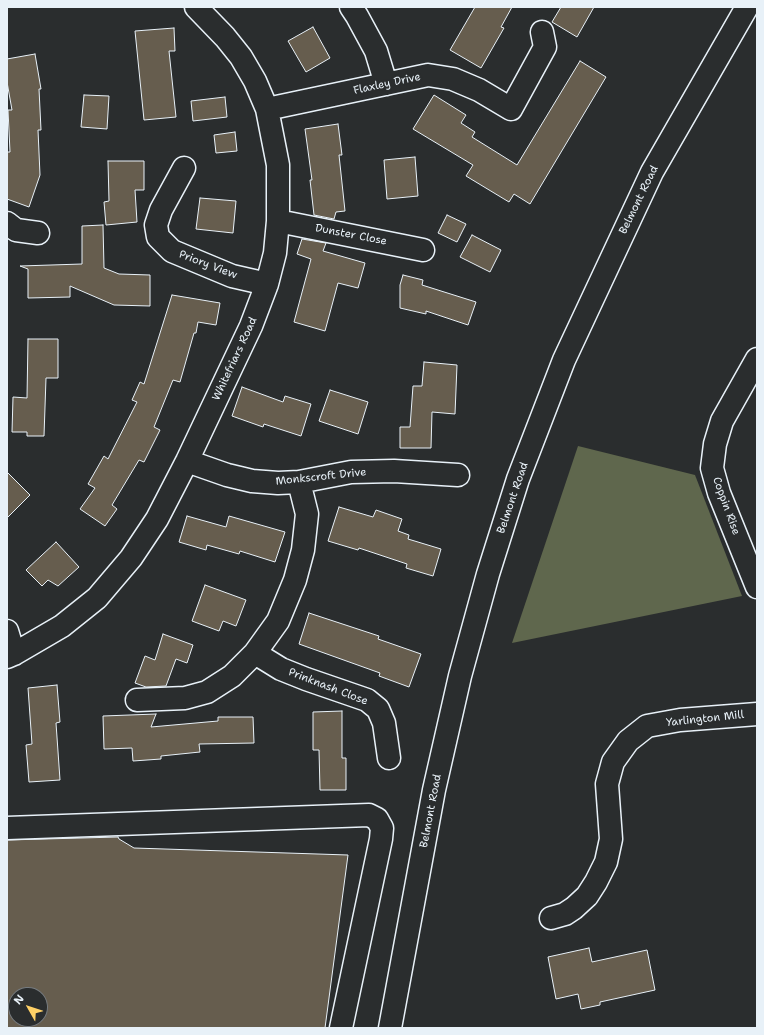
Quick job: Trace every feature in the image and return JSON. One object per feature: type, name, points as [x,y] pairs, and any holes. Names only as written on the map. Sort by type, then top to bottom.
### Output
[{"type":"main road","name":"Whitefriars Road","points":[[11,655],[62,626],[97,598],[131,558],[157,519],[187,460],[251,326],[267,284],[275,253],[278,221],[278,165],[268,109],[255,81],[240,57],[225,37],[196,7]]},
{"type":"main road","points":[[350,7],[357,16],[376,51],[386,84]]},
{"type":"main road","name":"Belmont Road","points":[[390,1028],[434,790],[460,676],[488,574],[518,479],[564,360],[652,172],[747,7]]},
{"type":"main road","name":"Flaxley Drive","points":[[268,109],[428,75],[453,79],[479,90],[511,109],[545,47],[542,32]]},
{"type":"main road","name":"Priory View","points":[[184,168],[161,210],[156,225],[158,237],[172,251],[232,276],[267,284]]},
{"type":"main road","name":"Dunster Close","points":[[278,221],[423,250]]},
{"type":"main road","points":[[7,223],[16,230],[38,233]]},
{"type":"main road","name":"Coppin Rise","points":[[757,359],[722,421],[715,444],[712,468],[719,492],[757,587]]},
{"type":"main road","name":"Monkscroft Drive","points":[[187,460],[227,475],[252,481],[278,483],[299,482],[350,472],[394,471],[458,475]]},
{"type":"main road","points":[[137,700],[185,698],[207,692],[232,676],[256,652],[278,621],[295,580],[303,550],[306,514],[299,482]]},
{"type":"main road","points":[[7,631],[11,655]]},
{"type":"main road","name":"Prinknash Close","points":[[256,652],[281,669],[367,700],[378,709],[384,723],[389,758]]},
{"type":"main road","name":"Yarlington Mill","points":[[551,918],[565,914],[574,908],[586,896],[596,882],[606,862],[611,839],[607,784],[613,762],[628,741],[647,726],[680,720],[757,714]]},
{"type":"main road","points":[[7,828],[369,814],[377,819],[382,828],[381,839],[341,1028]]},
{"type":"green space","points":[[578,446],[695,475],[742,596],[512,643]]},
{"type":"building","points":[[475,7],[512,7],[501,27],[504,28],[481,68],[450,50]]},
{"type":"building","points":[[561,7],[594,7],[577,37],[552,22]]},
{"type":"building","points":[[313,27],[330,58],[306,72],[288,41]]},
{"type":"building","points":[[174,28],[175,51],[169,51],[176,117],[144,120],[135,31]]},
{"type":"building","points":[[35,54],[41,89],[39,89],[41,130],[38,130],[40,175],[29,207],[7,199],[7,152],[10,152],[8,110],[12,110],[7,82],[7,59]]},
{"type":"building","points":[[580,61],[606,77],[530,204],[514,194],[509,202],[466,176],[473,165],[413,129],[434,95],[466,115],[461,123],[475,132],[472,137],[517,165]]},
{"type":"building","points":[[84,95],[109,96],[107,129],[81,127]]},
{"type":"building","points":[[225,97],[227,117],[193,121],[191,101]]},
{"type":"building","points":[[338,124],[342,155],[339,155],[345,211],[336,212],[334,219],[314,215],[310,180],[312,180],[305,129]]},
{"type":"building","points":[[235,132],[237,151],[216,153],[214,135]]},
{"type":"building","points":[[415,157],[418,196],[387,199],[384,160]]},
{"type":"building","points":[[108,161],[144,161],[144,190],[135,190],[137,222],[106,225],[104,202],[109,201]]},
{"type":"building","points":[[200,198],[236,201],[233,233],[196,229]]},
{"type":"building","points":[[447,215],[466,224],[457,242],[438,233]]},
{"type":"building","points":[[103,225],[104,268],[119,274],[150,275],[150,306],[114,305],[70,286],[70,297],[28,298],[28,269],[20,266],[82,264],[82,226]]},
{"type":"building","points":[[472,235],[501,250],[490,272],[460,257]]},
{"type":"building","points":[[302,239],[326,243],[323,251],[365,263],[358,288],[338,283],[325,331],[294,322],[311,259],[297,254]]},
{"type":"building","points":[[403,275],[423,280],[422,285],[476,302],[468,325],[426,311],[426,314],[400,308],[400,285]]},
{"type":"building","points":[[172,295],[220,303],[216,325],[198,322],[196,333],[194,333],[180,382],[173,380],[154,427],[160,430],[144,462],[139,460],[112,505],[117,509],[105,526],[80,509],[95,488],[88,484],[104,456],[108,459],[137,402],[132,400],[140,382],[144,384]]},
{"type":"building","points":[[28,339],[58,339],[58,378],[46,378],[44,436],[27,436],[27,432],[12,432],[13,397],[27,398]]},
{"type":"building","points":[[424,362],[457,365],[455,414],[432,412],[431,448],[400,448],[400,427],[410,427],[413,386],[422,386]]},
{"type":"building","points":[[242,387],[283,402],[285,396],[311,404],[301,436],[264,424],[263,427],[232,416]]},
{"type":"building","points":[[330,390],[368,402],[358,434],[319,421]]},
{"type":"building","points":[[7,472],[30,495],[7,518]]},
{"type":"building","points":[[339,507],[373,517],[376,510],[402,519],[398,531],[409,535],[408,539],[441,549],[433,576],[406,568],[407,564],[359,548],[358,550],[328,541]]},
{"type":"building","points":[[187,516],[226,527],[229,516],[285,532],[275,562],[240,551],[239,554],[207,545],[206,550],[179,542]]},
{"type":"building","points":[[56,542],[79,567],[58,586],[48,580],[42,586],[26,570]]},
{"type":"building","points":[[205,585],[246,600],[236,626],[223,621],[219,631],[192,621]]},
{"type":"building","points":[[309,613],[379,636],[378,639],[421,654],[409,687],[379,676],[380,673],[299,644]]},
{"type":"building","points":[[163,634],[193,645],[187,663],[176,659],[166,686],[146,687],[135,683],[145,656],[155,660]]},
{"type":"building","points":[[57,685],[60,722],[56,723],[60,780],[29,782],[26,745],[32,744],[28,688]]},
{"type":"building","points":[[342,711],[342,758],[346,758],[346,790],[320,790],[319,750],[313,750],[313,712]]},
{"type":"building","points":[[156,714],[151,727],[218,721],[218,717],[253,717],[254,743],[199,744],[200,752],[161,756],[161,759],[133,761],[132,748],[104,749],[103,716]]},
{"type":"building","points":[[118,837],[134,848],[348,855],[325,1028],[7,1028],[7,840]]},
{"type":"building","points":[[589,948],[592,962],[647,950],[655,990],[600,1002],[600,1005],[581,1009],[578,994],[556,999],[548,957]]}]
